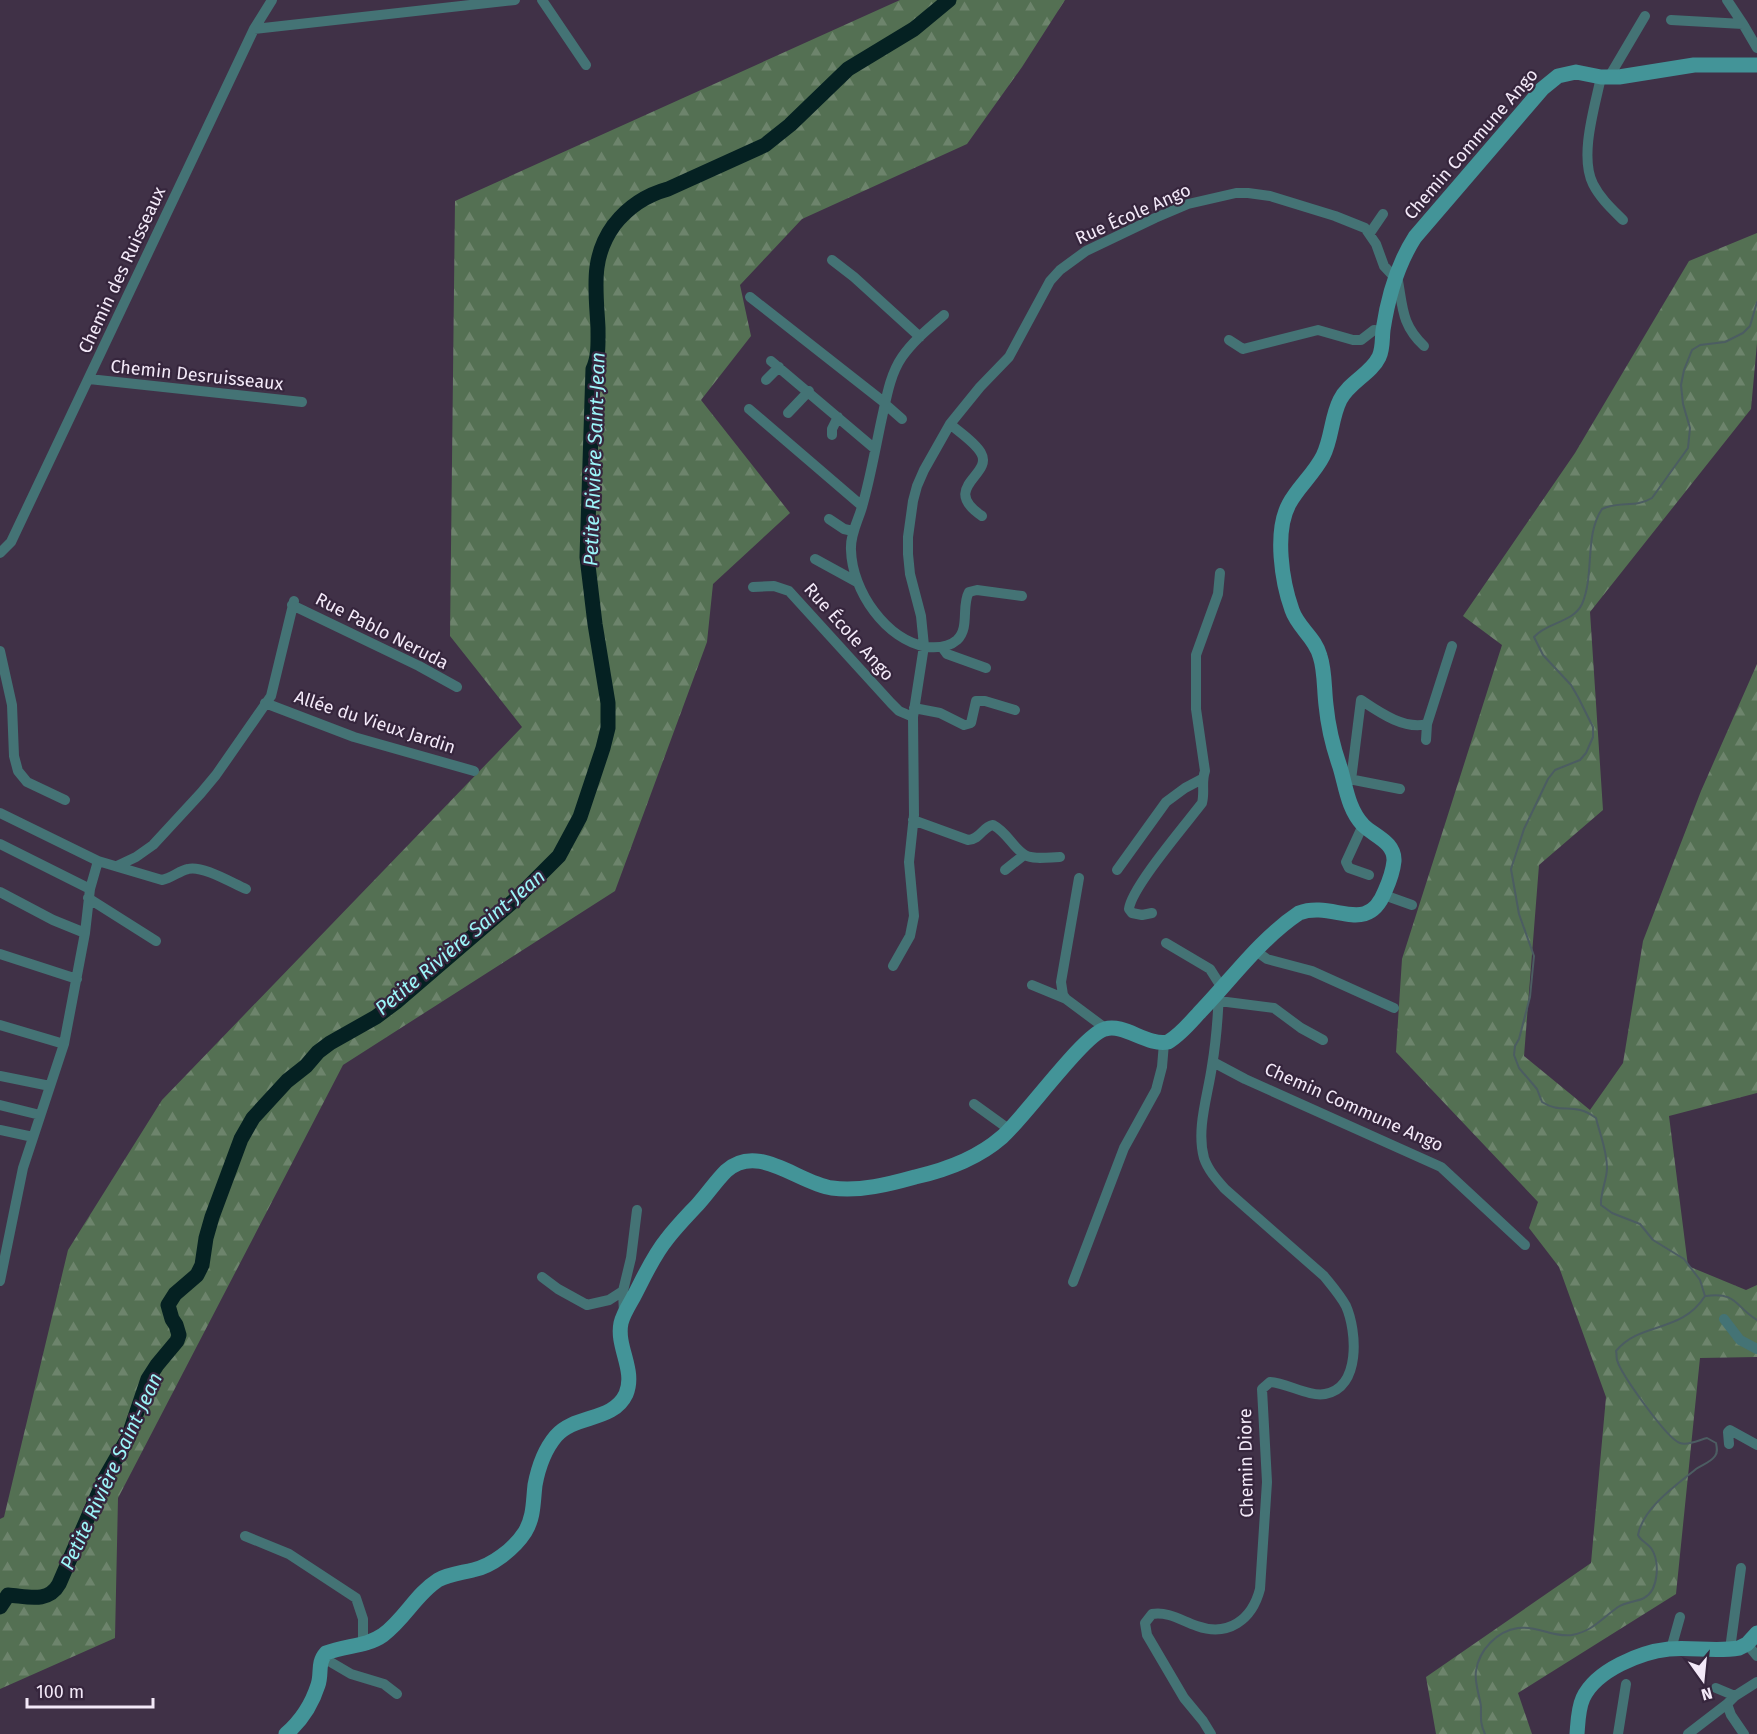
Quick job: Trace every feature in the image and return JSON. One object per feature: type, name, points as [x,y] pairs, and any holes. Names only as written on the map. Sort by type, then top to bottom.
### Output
[{"type":"street","name":"Chemin des Ruisseaux","points":[[0,553],[11,542],[254,29],[272,0]]},
{"type":"street","points":[[254,29],[515,0]]},
{"type":"street","points":[[542,0],[586,65]]},
{"type":"street","points":[[1727,0],[1757,48]]},
{"type":"street","points":[[1623,220],[1599,194],[1592,182],[1587,164],[1589,137],[1605,77],[1645,16]]},
{"type":"street","points":[[1671,20],[1743,24]]},
{"type":"street","name":"Chemin Commune Ango","points":[[1384,895],[1394,859],[1392,850],[1387,843],[1363,825],[1349,802],[1347,779],[1328,720],[1321,657],[1315,641],[1297,622],[1287,594],[1281,533],[1289,503],[1324,454],[1329,442],[1335,411],[1342,395],[1378,359],[1394,278],[1415,237],[1542,89],[1558,76],[1576,72],[1605,77],[1694,65],[1757,65]]},
{"type":"street","name":"Rue École Ango","points":[[893,966],[913,928],[909,862],[913,820],[914,713],[924,646],[921,616],[910,574],[908,537],[917,486],[950,424],[980,387],[1009,357],[1041,295],[1060,270],[1086,251],[1144,223],[1188,204],[1236,193],[1259,193],[1355,223],[1370,233]]},
{"type":"street","points":[[1383,214],[1370,233],[1384,266],[1398,281],[1399,298],[1407,325],[1424,346]]},
{"type":"street","points":[[832,260],[920,337]]},
{"type":"street","points":[[750,297],[885,403],[902,419]]},
{"type":"street","points":[[944,315],[920,337],[902,357],[896,368],[885,403],[862,506],[853,531],[850,550],[856,582],[863,595],[893,632],[907,642],[924,646],[942,647],[956,641],[963,629],[969,592],[1022,596]]},
{"type":"street","points":[[1229,340],[1243,353],[1318,330],[1357,340],[1364,338],[1374,330],[1383,331]]},
{"type":"street","points":[[766,380],[775,364],[875,449]]},
{"type":"street","name":"Chemin Desruisseaux","points":[[89,380],[302,402]]},
{"type":"street","points":[[788,413],[808,391]]},
{"type":"street","points":[[749,409],[862,506]]},
{"type":"street","points":[[832,435],[832,429],[838,417]]},
{"type":"street","points":[[950,424],[981,453],[981,465],[966,490],[965,496],[970,508],[982,516]]},
{"type":"street","points":[[829,519],[844,529],[853,531]]},
{"type":"street","points":[[816,559],[856,582]]},
{"type":"street","points":[[1152,913],[1142,915],[1132,913],[1129,909],[1131,900],[1147,875],[1202,803],[1204,796],[1202,779],[1205,771],[1196,709],[1196,655],[1218,594],[1220,573]]},
{"type":"street","name":"Rue École Ango","points":[[753,587],[774,586],[789,591],[899,711],[940,713],[964,725],[970,723],[976,701],[985,701],[1015,710]]},
{"type":"street","name":"Rue Pablo Neruda","points":[[117,866],[153,845],[201,793],[271,696],[293,603],[420,666],[457,687]]},
{"type":"street","points":[[1426,740],[1427,724],[1452,646]]},
{"type":"street","points":[[942,647],[947,654],[986,668]]},
{"type":"street","points":[[0,651],[12,705],[14,756],[18,771],[27,782],[65,800]]},
{"type":"street","name":"Chemin Commune Ango","points":[[1347,779],[1361,700],[1407,724],[1427,724]]},
{"type":"street","name":"Allée du Vieux Jardin","points":[[265,703],[354,737],[474,771]]},
{"type":"street","points":[[1117,870],[1166,802],[1202,779]]},
{"type":"street","points":[[1347,779],[1400,789]]},
{"type":"street","points":[[0,813],[98,861],[162,880],[171,878],[185,869],[200,869],[246,889]]},
{"type":"street","points":[[913,820],[968,840],[976,839],[987,827],[993,825],[999,828],[1024,855],[1060,857]]},
{"type":"street","points":[[1363,825],[1346,862],[1349,868],[1369,875]]},
{"type":"street","points":[[0,844],[89,894],[156,941]]},
{"type":"street","points":[[1005,870],[1024,855]]},
{"type":"street","points":[[0,1281],[23,1168],[64,1044],[85,933],[89,894],[98,861]]},
{"type":"street","points":[[1066,999],[1061,982],[1079,878]]},
{"type":"street","points":[[0,892],[53,920],[85,933]]},
{"type":"street","points":[[1032,985],[1066,999],[1105,1028],[1164,1043],[1173,1039],[1220,994],[1256,951],[1299,913],[1315,909],[1349,915],[1366,915],[1378,905],[1384,895],[1412,905]]},
{"type":"street","points":[[1166,943],[1209,969],[1220,994]]},
{"type":"street","points":[[1256,951],[1267,959],[1312,971],[1394,1008]]},
{"type":"street","points":[[0,954],[77,979]]},
{"type":"street","points":[[1220,994],[1274,1008],[1301,1029],[1323,1040]]},
{"type":"street","name":"Chemin Diore","points":[[1211,1734],[1184,1698],[1147,1635],[1145,1623],[1152,1614],[1160,1612],[1200,1627],[1217,1628],[1235,1625],[1249,1614],[1257,1602],[1260,1589],[1267,1482],[1262,1389],[1270,1382],[1276,1382],[1318,1395],[1331,1392],[1343,1382],[1349,1373],[1354,1355],[1351,1321],[1338,1293],[1324,1276],[1225,1189],[1213,1175],[1205,1160],[1202,1126],[1213,1062],[1220,994]]},
{"type":"street","points":[[0,1025],[64,1044]]},
{"type":"street","points":[[286,1734],[300,1720],[318,1687],[322,1657],[331,1651],[363,1644],[386,1633],[426,1590],[440,1579],[486,1566],[518,1540],[531,1518],[538,1474],[553,1439],[572,1424],[614,1409],[624,1397],[629,1377],[620,1332],[624,1314],[667,1239],[724,1173],[741,1162],[752,1160],[766,1162],[820,1186],[853,1188],[935,1172],[980,1152],[1010,1130],[1072,1058],[1091,1038],[1105,1028]]},
{"type":"street","points":[[1073,1282],[1124,1148],[1156,1090],[1162,1067],[1164,1043]]},
{"type":"street","name":"Chemin Commune Ango","points":[[1213,1062],[1245,1079],[1441,1167],[1525,1245]]},
{"type":"street","points":[[0,1076],[50,1086]]},
{"type":"street","points":[[974,1104],[1010,1130]]},
{"type":"street","points":[[0,1105],[40,1115]]},
{"type":"street","points":[[0,1130],[33,1137]]},
{"type":"street","points":[[624,1314],[622,1291],[632,1258],[638,1210]]},
{"type":"street","points":[[542,1276],[558,1289],[587,1305],[609,1300],[622,1291]]},
{"type":"street","points":[[1724,1319],[1740,1340],[1757,1349]]},
{"type":"street","points":[[1729,1444],[1728,1432],[1730,1430],[1757,1445]]},
{"type":"street","points":[[245,1536],[289,1554],[356,1598],[363,1618],[363,1644]]},
{"type":"street","points":[[1730,1649],[1742,1568]]},
{"type":"street","points":[[1671,1649],[1680,1617]]},
{"type":"street","points":[[1577,1734],[1583,1698],[1600,1677],[1627,1660],[1671,1649],[1730,1649],[1752,1639],[1757,1656]]},
{"type":"street","points":[[322,1657],[351,1674],[384,1684],[398,1694]]},
{"type":"street","points":[[1688,1734],[1757,1682]]},
{"type":"street","points":[[1618,1734],[1626,1684]]},
{"type":"street","points":[[1716,1688],[1731,1700]]},
{"type":"street","points":[[1731,1700],[1731,1715],[1744,1734]]},
{"type":"green space","points":[[900,0],[1065,0],[1022,67],[967,144],[802,219],[740,285],[751,336],[701,400],[790,513],[713,584],[707,642],[615,891],[343,1065],[118,1498],[115,1638],[0,1689],[0,1519],[4,1517],[68,1250],[162,1100],[522,727],[450,636],[455,201]]},
{"type":"green space","points":[[1757,233],[1757,343],[1751,409],[1590,612],[1603,810],[1539,865],[1524,1056],[1590,1110],[1623,1063],[1643,941],[1701,791],[1757,664],[1757,1093],[1669,1116],[1688,1266],[1746,1290],[1757,1285],[1757,1357],[1700,1358],[1676,1594],[1518,1693],[1532,1734],[1436,1734],[1426,1677],[1591,1563],[1606,1397],[1559,1267],[1529,1228],[1538,1202],[1396,1052],[1402,959],[1502,645],[1463,616],[1575,453],[1689,261]]},
{"type":"waterway","name":"Petite Rivière Saint-Jean","points":[[0,1607],[8,1595],[43,1597],[59,1584],[105,1478],[128,1438],[148,1379],[177,1341],[179,1335],[168,1305],[175,1294],[197,1275],[202,1265],[212,1217],[241,1139],[253,1118],[318,1052],[376,1017],[396,1002],[517,898],[559,856],[580,817],[608,728],[608,703],[587,557],[593,369],[598,344],[596,274],[606,237],[625,213],[645,198],[765,145],[790,125],[848,69],[914,29],[949,0]]},
{"type":"waterway","points":[[1485,1734],[1476,1685],[1478,1663],[1485,1649],[1496,1637],[1518,1628],[1532,1628],[1558,1635],[1579,1633],[1591,1628],[1618,1607],[1649,1594],[1653,1589],[1657,1567],[1651,1548],[1638,1535],[1641,1525],[1661,1498],[1696,1469],[1711,1460],[1717,1451],[1716,1443],[1707,1438],[1686,1444],[1674,1439],[1645,1405],[1617,1360],[1616,1351],[1626,1342],[1637,1335],[1684,1316],[1705,1296],[1700,1280],[1684,1259],[1653,1240],[1640,1224],[1612,1213],[1601,1205],[1607,1161],[1596,1118],[1581,1110],[1556,1108],[1542,1102],[1537,1089],[1519,1068],[1514,1055],[1515,1046],[1530,997],[1534,956],[1519,914],[1511,869],[1524,829],[1548,779],[1555,770],[1580,760],[1593,737],[1593,727],[1571,685],[1543,655],[1534,637],[1546,628],[1573,615],[1582,604],[1588,580],[1593,531],[1602,509],[1614,505],[1640,503],[1652,498],[1688,448],[1690,428],[1683,404],[1681,385],[1692,350],[1700,345],[1725,342],[1743,333],[1750,326],[1757,302]]},
{"type":"waterway","points":[[1706,1296],[1716,1295],[1730,1298],[1757,1320]]}]
